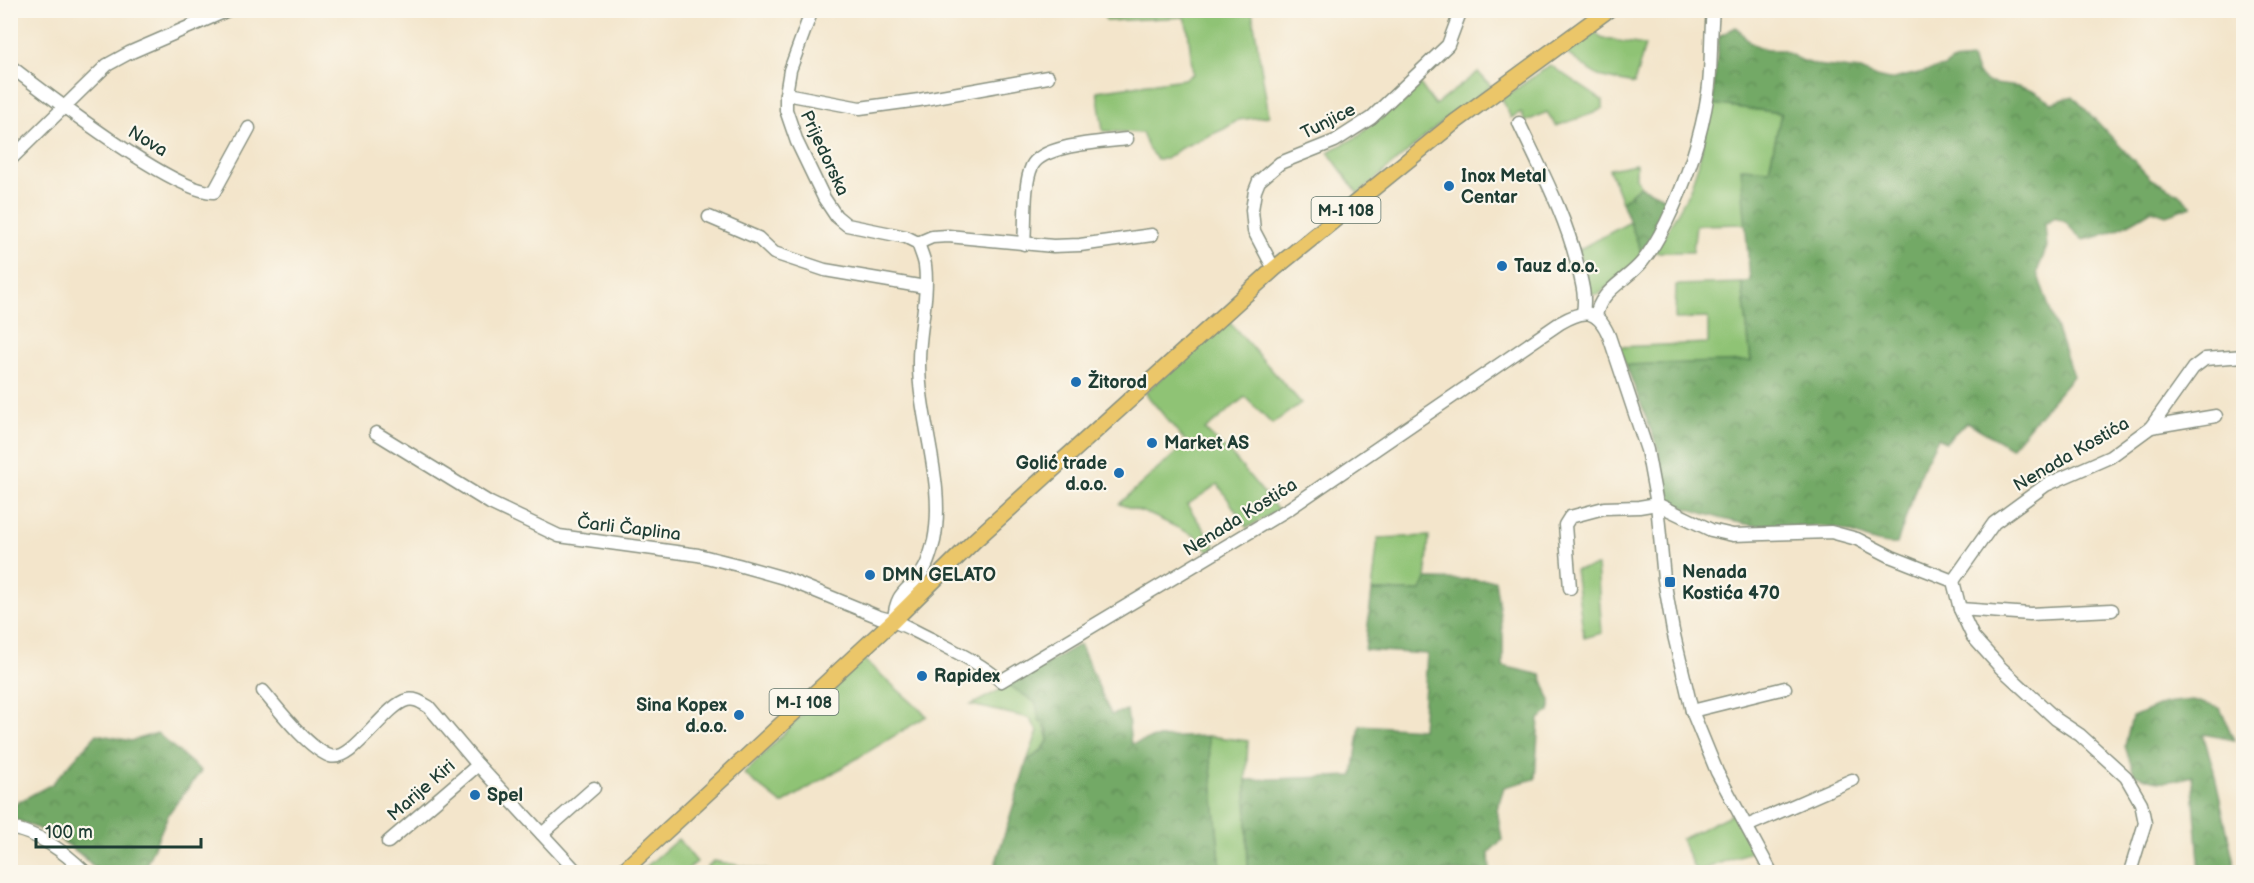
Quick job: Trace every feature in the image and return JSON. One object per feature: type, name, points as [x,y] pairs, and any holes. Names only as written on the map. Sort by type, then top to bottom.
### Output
[{"type":"main road","name":"M-I 108","points":[[622,873],[894,620],[982,533],[1274,269],[1455,122],[1608,10]]},
{"type":"street","points":[[10,160],[107,65],[129,53],[228,10]]},
{"type":"street","name":"Prijedorska","points":[[812,10],[790,70],[786,94],[786,110],[797,142],[824,198],[836,216],[847,225],[906,237],[918,243]]},
{"type":"street","name":"Tunjice","points":[[1274,269],[1254,231],[1252,210],[1254,191],[1259,181],[1280,163],[1335,141],[1371,118],[1448,45],[1461,10]]},
{"type":"street","points":[[1596,316],[1597,306],[1602,298],[1642,262],[1659,236],[1687,177],[1701,129],[1708,92],[1713,10]]},
{"type":"street","name":"Nova","points":[[10,66],[63,107],[144,160],[197,189],[207,192],[214,192],[219,185],[249,128]]},
{"type":"street","points":[[786,94],[860,108],[883,106],[1048,76]]},
{"type":"street","points":[[1519,123],[1564,218],[1571,238],[1584,297],[1583,312],[1596,316],[1604,325],[1647,450],[1657,504],[1664,579],[1672,631],[1692,711],[1718,772],[1771,873]]},
{"type":"street","points":[[1024,244],[1032,164],[1044,155],[1066,147],[1127,139]]},
{"type":"street","points":[[709,217],[758,238],[774,254],[825,270],[925,287]]},
{"type":"street","points":[[894,620],[895,603],[923,571],[930,557],[937,524],[931,456],[920,401],[919,362],[925,264],[918,243],[932,237],[948,236],[1024,244],[1080,245],[1152,236]]},
{"type":"street","points":[[1584,297],[1602,298]]},
{"type":"street","name":"Nenada Kostića","points":[[894,620],[965,656],[1000,681],[1290,508],[1560,323],[1583,312]]},
{"type":"street","name":"Nenada Kostića","points":[[1953,581],[1994,523],[2046,485],[2109,457],[2151,427],[2193,368],[2205,359],[2244,356]]},
{"type":"street","points":[[2151,427],[2216,416]]},
{"type":"street","name":"Čarli Čaplina","points":[[376,433],[490,503],[559,536],[698,555],[718,560],[784,578],[879,617],[894,620]]},
{"type":"street","points":[[1570,588],[1565,525],[1570,517],[1604,508],[1657,504],[1711,530],[1733,535],[1831,532],[1857,540],[1892,557],[1953,581],[1960,609],[1973,637],[2001,668],[2126,777],[2141,803],[2145,823],[2130,873]]},
{"type":"street","points":[[1960,609],[2030,614],[2112,610]]},
{"type":"street","points":[[1692,711],[1785,688]]},
{"type":"street","name":"Marije Kiri","points":[[263,691],[302,734],[317,748],[331,756],[341,756],[350,750],[392,710],[407,700],[419,700],[429,707],[478,765],[578,873]]},
{"type":"street","name":"Marije Kiri","points":[[388,842],[478,765]]},
{"type":"street","points":[[1747,826],[1852,780]]},
{"type":"street","points":[[542,834],[594,788]]},
{"type":"street","points":[[10,828],[27,832],[63,851],[85,873]]},
{"type":"green space","points":[[1112,10],[1252,11],[1269,116],[1238,120],[1224,129],[1181,148],[1166,159],[1157,159],[1149,150],[1142,133],[1103,131],[1097,91],[1184,79],[1193,74],[1188,30],[1184,17],[1107,21],[1102,14]]},
{"type":"green space","points":[[1736,27],[1749,42],[1766,50],[1782,50],[1815,65],[1861,70],[1889,80],[1944,67],[1952,61],[1972,59],[1980,76],[1989,83],[2028,89],[2052,103],[2073,96],[2151,179],[2178,193],[2192,206],[2166,215],[2152,210],[2118,229],[2082,240],[2065,222],[2055,217],[2045,225],[2047,247],[2037,272],[2073,376],[2011,448],[1967,422],[1945,442],[1938,438],[1922,469],[1897,544],[1881,543],[1825,527],[1748,525],[1670,503],[1658,449],[1626,365],[1751,361],[1742,283],[1750,281],[1741,168],[1769,170],[1781,113],[1712,104],[1719,36]]},
{"type":"green space","points":[[1595,32],[1601,38],[1645,45],[1634,84],[1598,76],[1566,53]]},
{"type":"green space","points":[[1550,65],[1603,101],[1603,108],[1556,126],[1547,112],[1525,122],[1521,112],[1511,118],[1502,99]]},
{"type":"green space","points":[[1478,72],[1491,86],[1442,122],[1358,194],[1328,152],[1359,136],[1417,80],[1435,105]]},
{"type":"green space","points":[[1712,104],[1781,113],[1769,170],[1742,168],[1746,224],[1696,225],[1693,252],[1655,252],[1689,192],[1698,165]]},
{"type":"green space","points":[[1636,164],[1636,178],[1640,186],[1622,202],[1609,169]]},
{"type":"green space","points":[[1640,186],[1670,200],[1648,244],[1641,251],[1622,202]]},
{"type":"green space","points":[[1630,222],[1641,251],[1638,260],[1598,295],[1590,293],[1578,250]]},
{"type":"green space","points":[[1742,283],[1751,362],[1626,365],[1618,347],[1708,343],[1708,318],[1675,319],[1676,285]]},
{"type":"green space","points":[[1225,317],[1301,403],[1272,424],[1245,397],[1205,430],[1231,454],[1278,510],[1247,528],[1218,484],[1187,505],[1216,547],[1209,551],[1195,536],[1151,515],[1119,504],[1187,443],[1145,393]]},
{"type":"green space","points":[[1429,536],[1426,579],[1421,591],[1372,591],[1378,538]]},
{"type":"green space","points":[[1597,566],[1602,633],[1584,638],[1575,570]]},
{"type":"green space","points":[[1426,579],[1495,580],[1503,635],[1503,666],[1541,675],[1550,699],[1550,711],[1539,719],[1535,779],[1504,787],[1497,809],[1502,840],[1489,852],[1490,872],[1248,872],[1246,780],[1353,776],[1360,725],[1422,729],[1427,654],[1365,650],[1372,591],[1421,591]]},
{"type":"green space","points":[[1080,644],[1111,715],[1127,710],[1131,744],[1154,738],[1208,736],[1221,872],[993,872],[1027,761],[1043,750],[1049,739],[1048,730],[1039,720],[1036,703],[1009,685]]},
{"type":"green space","points":[[860,656],[927,716],[782,804],[744,774]]},
{"type":"green space","points":[[1009,685],[1036,703],[1048,735],[1045,746],[1027,761],[1038,731],[1029,718],[971,705]]},
{"type":"green space","points":[[2192,700],[2220,708],[2234,740],[2203,734],[2213,767],[2236,872],[2200,872],[2192,776],[2163,781],[2134,774],[2125,746],[2132,717],[2165,703]]},
{"type":"green space","points":[[157,733],[201,771],[169,813],[143,872],[99,872],[79,853],[59,839],[11,818],[11,806],[52,784],[97,734],[131,741]]},
{"type":"green space","points":[[1208,736],[1248,741],[1246,780],[1248,872],[1221,872]]},
{"type":"green space","points":[[1734,813],[1755,850],[1696,872],[1681,839]]},
{"type":"green space","points":[[678,839],[697,862],[684,872],[640,872]]},
{"type":"green space","points":[[714,861],[775,872],[702,872]]},
{"type":"place","name":"Inox Metal Centar","points":[[1449,186]]},
{"type":"place","name":"Tauz d.o.o.","points":[[1502,266]]},
{"type":"place","name":"Žitorod","points":[[1076,382]]},
{"type":"place","name":"Market AS","points":[[1152,443]]},
{"type":"place","name":"Golić trade d.o.o.","points":[[1119,473]]},
{"type":"place","name":"DMN GELATO","points":[[870,575]]},
{"type":"place","name":"Nenada Kostića 470","points":[[1670,582]]},
{"type":"place","name":"Rapidex","points":[[922,676]]},
{"type":"place","name":"Sina Kopex d.o.o.","points":[[739,715]]},
{"type":"place","name":"Spel","points":[[475,795]]}]
